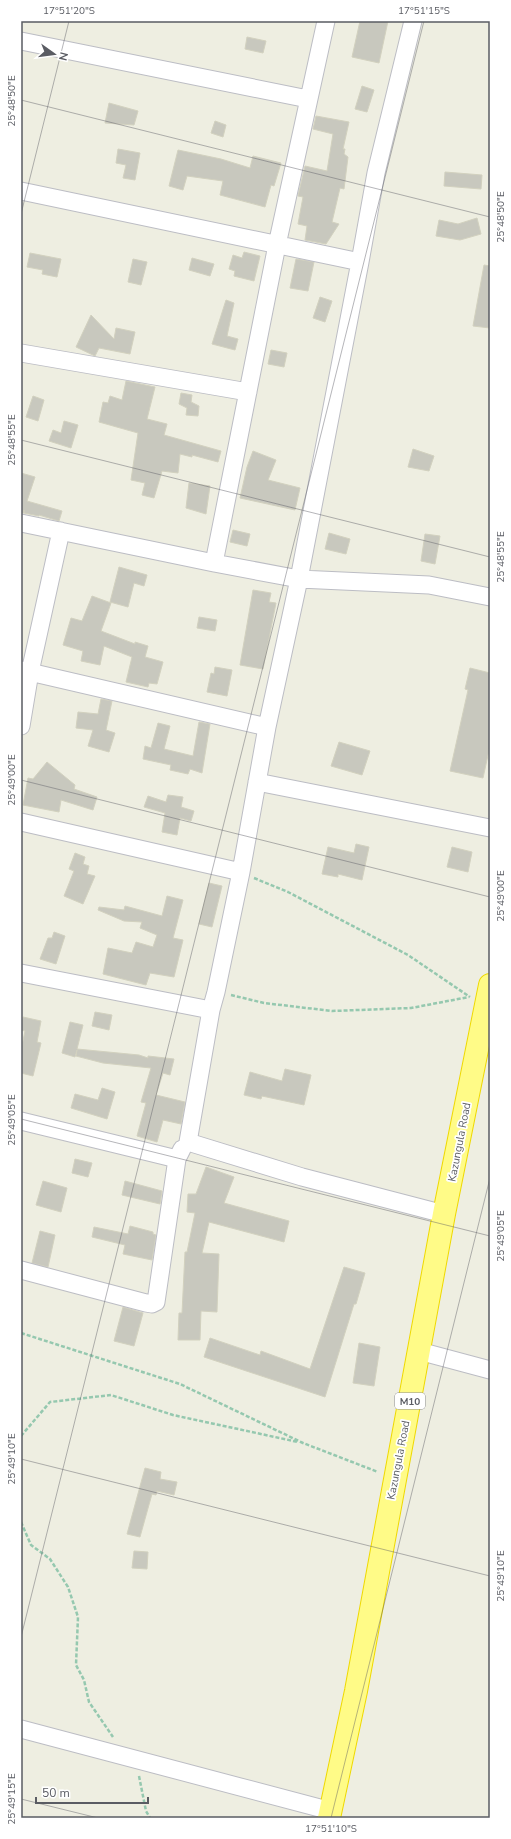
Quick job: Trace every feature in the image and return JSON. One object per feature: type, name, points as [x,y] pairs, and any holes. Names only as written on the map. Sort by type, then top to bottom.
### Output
[{"type":"highway","name":"Kazungula Road","points":[[330,1815],[356,1691],[485,991]]},
{"type":"street","points":[[214,563],[278,245],[326,21]]},
{"type":"street","points":[[21,1270],[146,1303],[152,1304],[156,1302],[177,1159],[188,1142],[211,1010],[241,872],[267,727],[299,579],[376,173],[412,21]]},
{"type":"street","points":[[21,41],[308,100]]},
{"type":"street","points":[[21,190],[360,262]]},
{"type":"street","points":[[21,353],[248,392]]},
{"type":"street","points":[[21,523],[299,579],[429,585],[490,597]]},
{"type":"street","points":[[21,726],[26,671],[61,531]]},
{"type":"street","points":[[26,671],[267,727]]},
{"type":"street","points":[[257,782],[490,828]]},
{"type":"street","points":[[21,822],[241,872]]},
{"type":"street","points":[[21,973],[211,1010]]},
{"type":"street","points":[[21,1120],[177,1159]]},
{"type":"street","points":[[188,1142],[302,1177],[444,1214]]},
{"type":"street","points":[[419,1351],[490,1370]]},
{"type":"street","points":[[21,1729],[130,1758],[330,1815]]},
{"type":"path","points":[[241,872],[280,888],[408,955],[429,968],[485,991]]},
{"type":"path","points":[[216,992],[240,996],[264,1004],[332,1011],[411,1008],[485,991]]},
{"type":"path","points":[[21,1333],[180,1384],[302,1443],[395,1477]]},
{"type":"path","points":[[21,1436],[50,1402],[112,1396],[173,1415],[302,1443]]},
{"type":"path","points":[[21,1522],[31,1545],[50,1559],[68,1586],[78,1617],[76,1665],[84,1680],[89,1702],[116,1742],[138,1770],[146,1811],[150,1818]]},
{"type":"building","points":[[360,21],[388,21],[379,63],[352,57]]},
{"type":"building","points":[[247,37],[266,41],[263,53],[245,49]]},
{"type":"building","points":[[362,86],[374,90],[367,112],[355,109]]},
{"type":"building","points":[[109,103],[138,111],[134,125],[105,123]]},
{"type":"building","points":[[316,116],[349,122],[343,149],[345,149],[344,154],[348,157],[344,189],[340,188],[332,222],[339,224],[326,244],[305,240],[307,226],[298,224],[303,197],[298,196],[305,166],[327,171],[333,134],[313,129]]},
{"type":"building","points":[[215,121],[226,125],[223,137],[211,133]]},
{"type":"building","points":[[118,149],[140,153],[135,180],[123,178],[126,165],[116,163]]},
{"type":"building","points":[[178,150],[221,159],[250,168],[253,156],[281,163],[274,186],[271,185],[265,207],[220,195],[223,181],[187,176],[183,190],[169,186]]},
{"type":"building","points":[[445,172],[482,175],[481,189],[444,186]]},
{"type":"building","points":[[477,218],[481,234],[460,240],[436,236],[439,220],[458,224]]},
{"type":"building","points":[[244,252],[260,256],[254,281],[234,276],[235,271],[229,269],[233,255],[242,258]]},
{"type":"building","points":[[30,253],[61,259],[57,277],[42,274],[43,270],[27,267]]},
{"type":"building","points":[[192,258],[214,264],[210,276],[189,270]]},
{"type":"building","points":[[133,259],[147,262],[141,285],[128,282]]},
{"type":"building","points":[[296,259],[314,262],[308,291],[290,288]]},
{"type":"building","points":[[484,265],[490,266],[490,328],[473,326]]},
{"type":"building","points":[[320,297],[332,301],[325,322],[313,318]]},
{"type":"building","points":[[226,300],[234,303],[227,336],[238,339],[235,350],[212,344]]},
{"type":"building","points":[[91,315],[114,339],[116,328],[135,332],[130,354],[99,348],[95,356],[76,347]]},
{"type":"building","points":[[271,350],[287,353],[284,367],[268,364]]},
{"type":"building","points":[[126,381],[155,387],[147,419],[167,424],[164,435],[221,451],[218,462],[192,455],[192,457],[180,454],[178,473],[162,471],[154,498],[142,495],[145,483],[131,480],[138,433],[99,422],[103,402],[108,403],[110,396],[122,400]]},
{"type":"building","points":[[181,393],[192,395],[191,402],[199,406],[198,416],[186,415],[187,408],[179,404]]},
{"type":"building","points":[[33,396],[44,400],[38,421],[26,417]]},
{"type":"building","points":[[64,421],[78,425],[71,448],[49,441],[53,430],[61,433]]},
{"type":"building","points":[[413,449],[434,456],[429,471],[408,467]]},
{"type":"building","points":[[253,451],[276,460],[268,480],[300,488],[295,510],[240,498],[247,467]]},
{"type":"building","points":[[21,473],[35,477],[27,501],[62,511],[59,521],[39,515],[21,512]]},
{"type":"building","points":[[189,483],[210,486],[206,514],[186,508]]},
{"type":"building","points":[[233,530],[250,534],[247,546],[230,542]]},
{"type":"building","points":[[329,533],[350,539],[346,554],[325,549]]},
{"type":"building","points":[[425,534],[440,536],[435,564],[421,561]]},
{"type":"building","points":[[119,567],[147,575],[144,586],[134,583],[128,607],[110,602]]},
{"type":"building","points":[[253,590],[271,593],[269,602],[276,603],[263,669],[240,665]]},
{"type":"building","points":[[92,596],[111,603],[101,631],[135,644],[135,642],[148,646],[145,657],[163,662],[157,684],[149,683],[148,687],[126,682],[132,657],[104,646],[100,665],[81,661],[83,651],[63,645],[71,618],[82,621]]},
{"type":"building","points":[[199,617],[217,620],[215,631],[197,628]]},
{"type":"building","points":[[215,667],[232,670],[227,696],[207,692],[211,673],[214,674]]},
{"type":"building","points":[[470,668],[490,673],[490,746],[483,778],[450,771],[468,690],[465,689]]},
{"type":"building","points":[[101,699],[112,701],[106,730],[115,733],[109,752],[88,746],[93,730],[76,728],[78,712],[98,714]]},
{"type":"building","points":[[199,722],[210,724],[202,773],[190,769],[188,774],[170,770],[171,765],[143,759],[145,746],[151,748],[158,723],[170,726],[164,749],[193,756]]},
{"type":"building","points":[[339,742],[370,751],[362,775],[331,766]]},
{"type":"building","points":[[47,762],[75,785],[74,789],[97,797],[93,810],[61,800],[59,812],[23,805],[28,778],[33,779]]},
{"type":"building","points":[[168,795],[183,797],[181,807],[194,811],[191,821],[180,818],[177,835],[162,832],[165,813],[144,807],[148,796],[166,802]]},
{"type":"building","points":[[356,844],[369,847],[362,880],[338,874],[338,877],[322,874],[328,847],[354,853]]},
{"type":"building","points":[[452,847],[472,852],[468,872],[447,867]]},
{"type":"building","points":[[75,853],[85,857],[83,864],[89,866],[87,874],[95,876],[83,904],[64,896],[74,871],[69,869]]},
{"type":"building","points":[[209,883],[222,886],[212,927],[199,924]]},
{"type":"building","points":[[167,896],[183,900],[173,938],[183,940],[174,977],[150,973],[146,985],[103,974],[108,948],[132,953],[136,942],[153,947],[157,935],[140,928],[142,922],[124,921],[98,910],[99,907],[124,910],[125,906],[162,916]]},
{"type":"building","points":[[54,932],[65,936],[56,964],[40,959],[48,938],[52,938]]},
{"type":"building","points":[[95,1012],[112,1015],[109,1030],[92,1026]]},
{"type":"building","points":[[23,1017],[41,1021],[37,1042],[41,1043],[33,1076],[21,1073],[21,1050],[25,1031],[21,1030]]},
{"type":"building","points":[[70,1022],[83,1025],[77,1049],[139,1055],[148,1058],[148,1056],[174,1059],[170,1075],[163,1073],[156,1095],[185,1102],[181,1124],[163,1120],[157,1142],[137,1136],[146,1103],[141,1102],[151,1068],[103,1063],[76,1056],[77,1050],[75,1057],[62,1053]]},
{"type":"building","points":[[285,1069],[311,1075],[304,1105],[262,1096],[261,1099],[244,1095],[250,1072],[282,1081]]},
{"type":"building","points":[[102,1088],[115,1092],[107,1119],[71,1108],[75,1094],[98,1100]]},
{"type":"building","points":[[75,1159],[92,1163],[88,1177],[72,1173]]},
{"type":"building","points":[[206,1167],[234,1177],[224,1203],[289,1221],[284,1242],[209,1222],[202,1253],[219,1254],[217,1312],[201,1311],[200,1340],[178,1340],[179,1313],[182,1313],[185,1252],[187,1252],[195,1213],[187,1212],[188,1194],[196,1194]]},
{"type":"building","points":[[43,1181],[67,1188],[61,1212],[36,1205]]},
{"type":"building","points":[[125,1181],[162,1191],[160,1204],[122,1195]]},
{"type":"building","points":[[130,1226],[153,1232],[153,1234],[156,1235],[152,1260],[123,1254],[125,1245],[92,1237],[94,1227],[128,1234]]},
{"type":"building","points":[[40,1231],[55,1235],[48,1267],[32,1263]]},
{"type":"building","points":[[344,1267],[365,1273],[325,1397],[204,1357],[210,1338],[260,1355],[261,1351],[310,1369]]},
{"type":"building","points":[[123,1307],[143,1313],[134,1346],[114,1341]]},
{"type":"building","points":[[359,1343],[380,1347],[374,1386],[353,1383]]},
{"type":"building","points":[[145,1468],[161,1472],[160,1479],[177,1482],[174,1495],[157,1491],[156,1495],[152,1494],[140,1537],[127,1534]]},
{"type":"building","points":[[134,1551],[148,1552],[147,1569],[132,1568]]}]
